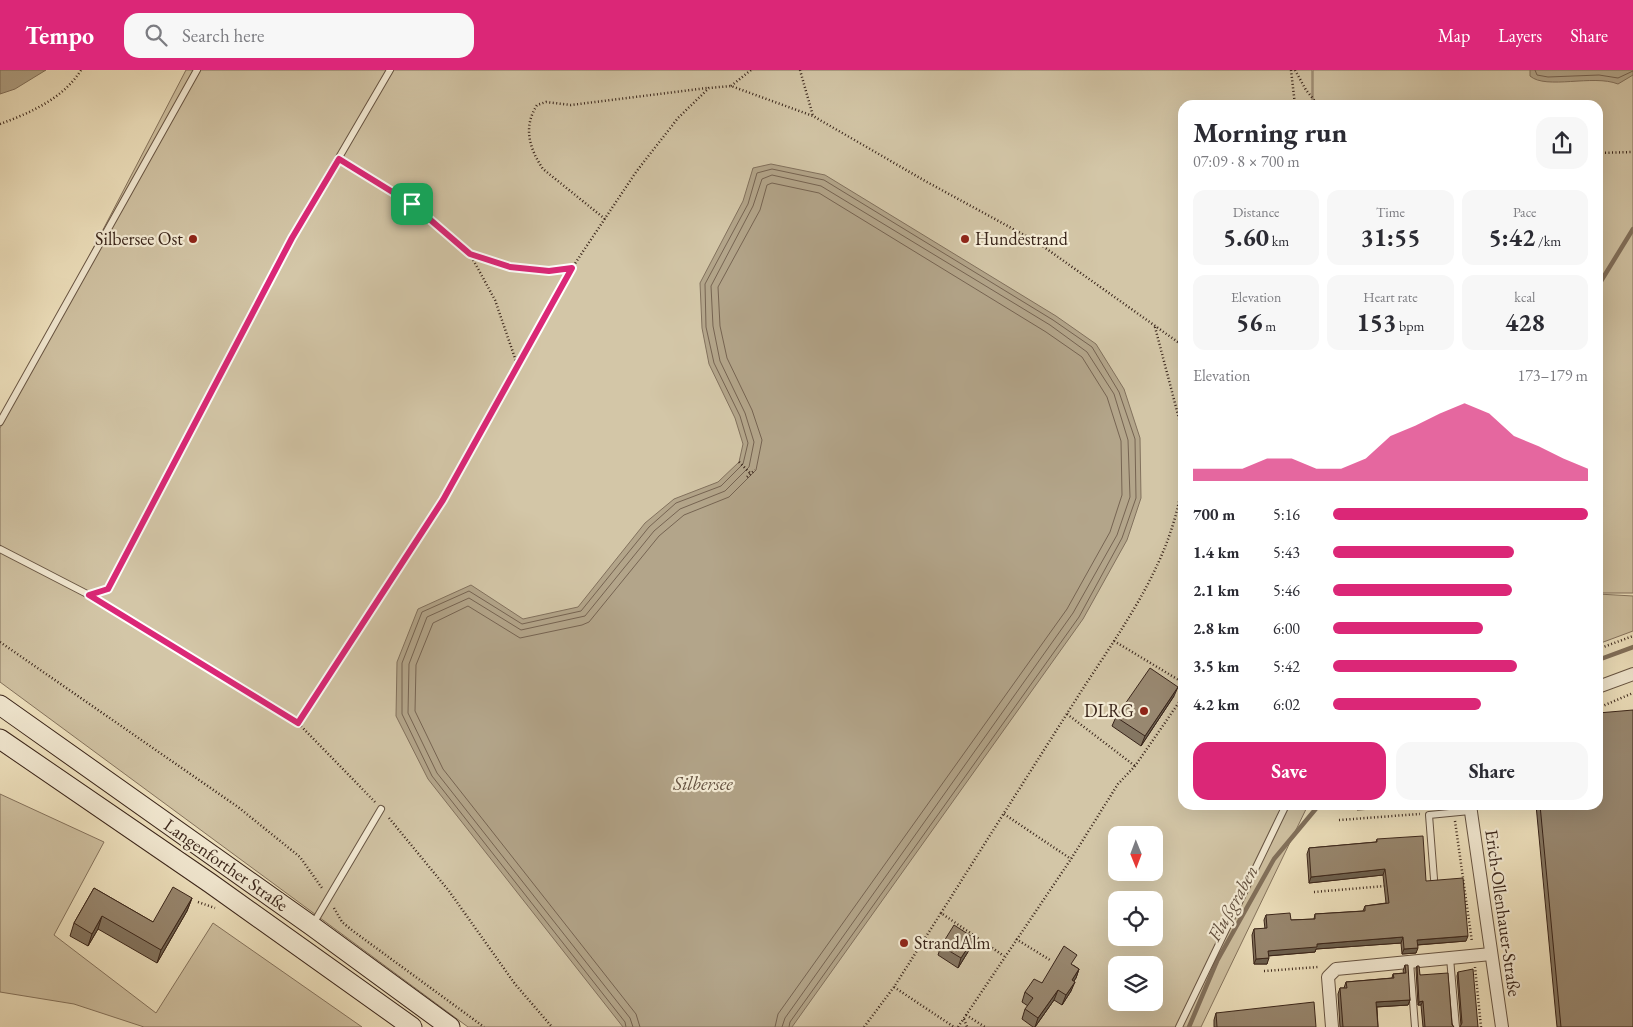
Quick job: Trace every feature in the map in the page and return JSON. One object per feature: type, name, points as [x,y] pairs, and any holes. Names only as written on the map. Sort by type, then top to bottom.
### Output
[{"type":"main road","name":"Langenforther Straße","points":[[0,705],[312,926],[450,1027]]},
{"type":"main road","name":"Langenforther Straße","points":[[0,739],[218,888],[412,1027]]},
{"type":"street","points":[[1603,685],[1633,674]]},
{"type":"street","name":"Erich-Ollenhauer-Straße","points":[[1470,810],[1502,1027]]},
{"type":"street","points":[[1332,1027],[1328,977],[1336,969],[1491,954]]},
{"type":"lane","points":[[0,422],[196,70]]},
{"type":"lane","points":[[0,549],[89,595],[108,589],[292,238],[390,70]]},
{"type":"lane","points":[[312,926],[381,809]]},
{"type":"lane","points":[[1179,1027],[1284,810]]},
{"type":"lane","points":[[1434,879],[1428,815],[1462,810]]},
{"type":"lane","points":[[1450,958],[1456,1027]]},
{"type":"lane","points":[[1410,962],[1415,1027]]},
{"type":"path","points":[[0,124],[21,116],[62,93],[82,70]]},
{"type":"path","points":[[731,86],[751,70]]},
{"type":"path","points":[[800,70],[813,116]]},
{"type":"path","points":[[1291,70],[1294,100]]},
{"type":"path","points":[[1295,70],[1315,100]]},
{"type":"path","points":[[605,219],[543,169],[538,162],[528,127],[530,116],[537,105],[546,102],[571,104],[731,86],[813,116],[926,182],[1038,242],[1178,342]]},
{"type":"path","points":[[298,723],[443,500],[572,268],[636,172],[678,118],[709,88]]},
{"type":"path","points":[[1603,153],[1633,152]]},
{"type":"path","points":[[339,159],[412,204],[470,254],[495,300],[517,364]]},
{"type":"path","points":[[470,254],[510,267],[549,271],[572,268]]},
{"type":"path","points":[[1154,326],[1178,415]]},
{"type":"path","points":[[739,462],[751,474]]},
{"type":"path","points":[[747,478],[755,470]]},
{"type":"path","points":[[864,1027],[894,987],[1139,602],[1170,540],[1178,510]]},
{"type":"path","points":[[89,595],[298,723],[381,809],[449,891],[515,984],[552,1027]]},
{"type":"path","points":[[1603,647],[1633,636]]},
{"type":"path","points":[[1114,641],[1178,680]]},
{"type":"path","points":[[0,642],[238,806],[300,857],[342,922],[484,1027]]},
{"type":"path","points":[[1603,706],[1633,694]]},
{"type":"path","points":[[958,1027],[1071,859],[1118,784],[1135,766],[1178,704]]},
{"type":"path","points":[[1067,714],[1135,766]]},
{"type":"path","points":[[1454,812],[1474,956],[1481,1027]]},
{"type":"path","points":[[1004,814],[1071,859]]},
{"type":"path","points":[[1339,820],[1428,815]]},
{"type":"path","points":[[1458,881],[1463,880]]},
{"type":"path","points":[[1314,892],[1394,885]]},
{"type":"path","points":[[941,913],[1004,956]]},
{"type":"path","points":[[1016,939],[1050,960]]},
{"type":"path","points":[[1264,971],[1322,967],[1331,972]]},
{"type":"path","points":[[894,987],[954,1027]]},
{"type":"path","points":[[966,1015],[985,1027]]},
{"type":"path","points":[[964,1018],[967,1027]]},
{"type":"shaded area","points":[[186,70],[1312,70],[1312,100],[1178,100],[1178,810],[1306,810],[1201,1027],[468,1027],[0,682],[0,428]]},
{"type":"shaded area","points":[[1313,70],[1633,70],[1633,593],[1603,593],[1603,100],[1313,100]]},
{"type":"shaded area","points":[[1603,594],[1633,596],[1633,631],[1603,642]]},
{"type":"shaded area","points":[[0,794],[104,842],[54,935],[156,1013],[213,923],[362,1027],[144,1027],[74,1004],[0,992]]},
{"type":"water","points":[[0,70],[46,70],[15,89],[0,94]]},
{"type":"water","points":[[1530,70],[1633,70],[1633,75],[1618,84],[1596,80],[1547,82],[1530,76]]},
{"type":"water","name":"Silbersee","points":[[771,164],[825,175],[1056,316],[1096,344],[1124,389],[1140,438],[1141,498],[1127,540],[1083,619],[792,1027],[623,1027],[428,779],[396,716],[397,662],[418,609],[471,585],[523,619],[578,607],[645,523],[674,499],[718,482],[739,462],[743,444],[735,418],[709,364],[702,328],[700,283],[743,201],[753,168]]},
{"type":"building","name":"DLRG","points":[[1150,668],[1178,687],[1145,736],[1116,717]]},
{"type":"building","points":[[1633,710],[1633,1027],[1561,1027],[1540,810],[1603,810],[1603,713]]},
{"type":"building","points":[[1423,836],[1426,881],[1463,878],[1468,936],[1417,940],[1418,948],[1404,949],[1403,937],[1317,944],[1317,947],[1268,951],[1269,958],[1256,959],[1254,929],[1267,928],[1266,915],[1290,913],[1291,920],[1315,919],[1315,914],[1365,911],[1365,906],[1389,903],[1385,869],[1311,877],[1309,848],[1377,842],[1377,839]]},
{"type":"building","points":[[173,887],[192,898],[161,950],[102,916],[92,934],[74,923],[94,888],[153,922]]},
{"type":"building","points":[[954,925],[974,938],[961,958],[941,946]]},
{"type":"building","points":[[1064,946],[1077,955],[1071,964],[1079,969],[1072,980],[1075,982],[1066,995],[1058,990],[1038,1018],[1025,1009],[1033,998],[1025,992],[1034,979],[1042,983]]},
{"type":"building","points":[[1405,965],[1408,965],[1410,1000],[1376,1002],[1378,1027],[1343,1027],[1340,988],[1347,988],[1346,982],[1394,978],[1393,974],[1406,973]]},
{"type":"building","points":[[1417,966],[1419,966],[1420,975],[1448,973],[1452,1025],[1454,1027],[1425,1027],[1423,1001],[1419,1002]]},
{"type":"building","points":[[1473,969],[1478,1027],[1460,1027],[1462,1023],[1458,972]]},
{"type":"building","points":[[1314,1002],[1316,1027],[1217,1027],[1216,1013]]},
{"type":"waterway","name":"Flußgraben","points":[[1603,278],[1633,229]]},
{"type":"waterway","points":[[1603,658],[1633,647]]},
{"type":"waterway","name":"Flußgraben","points":[[1189,1027],[1217,961],[1274,859],[1315,810]]},
{"type":"place","name":"Silbersee Ost","points":[[193,239]]},
{"type":"place","name":"Hundestrand","points":[[965,239]]},
{"type":"place","name":"DLRG","points":[[1144,711]]},
{"type":"place","name":"StrandAlm","points":[[904,943]]},
{"type":"route","points":[[339,159],[412,204],[470,254],[510,267],[549,271],[572,268],[443,500],[298,723],[89,595],[108,589],[292,238],[339,159]]}]
